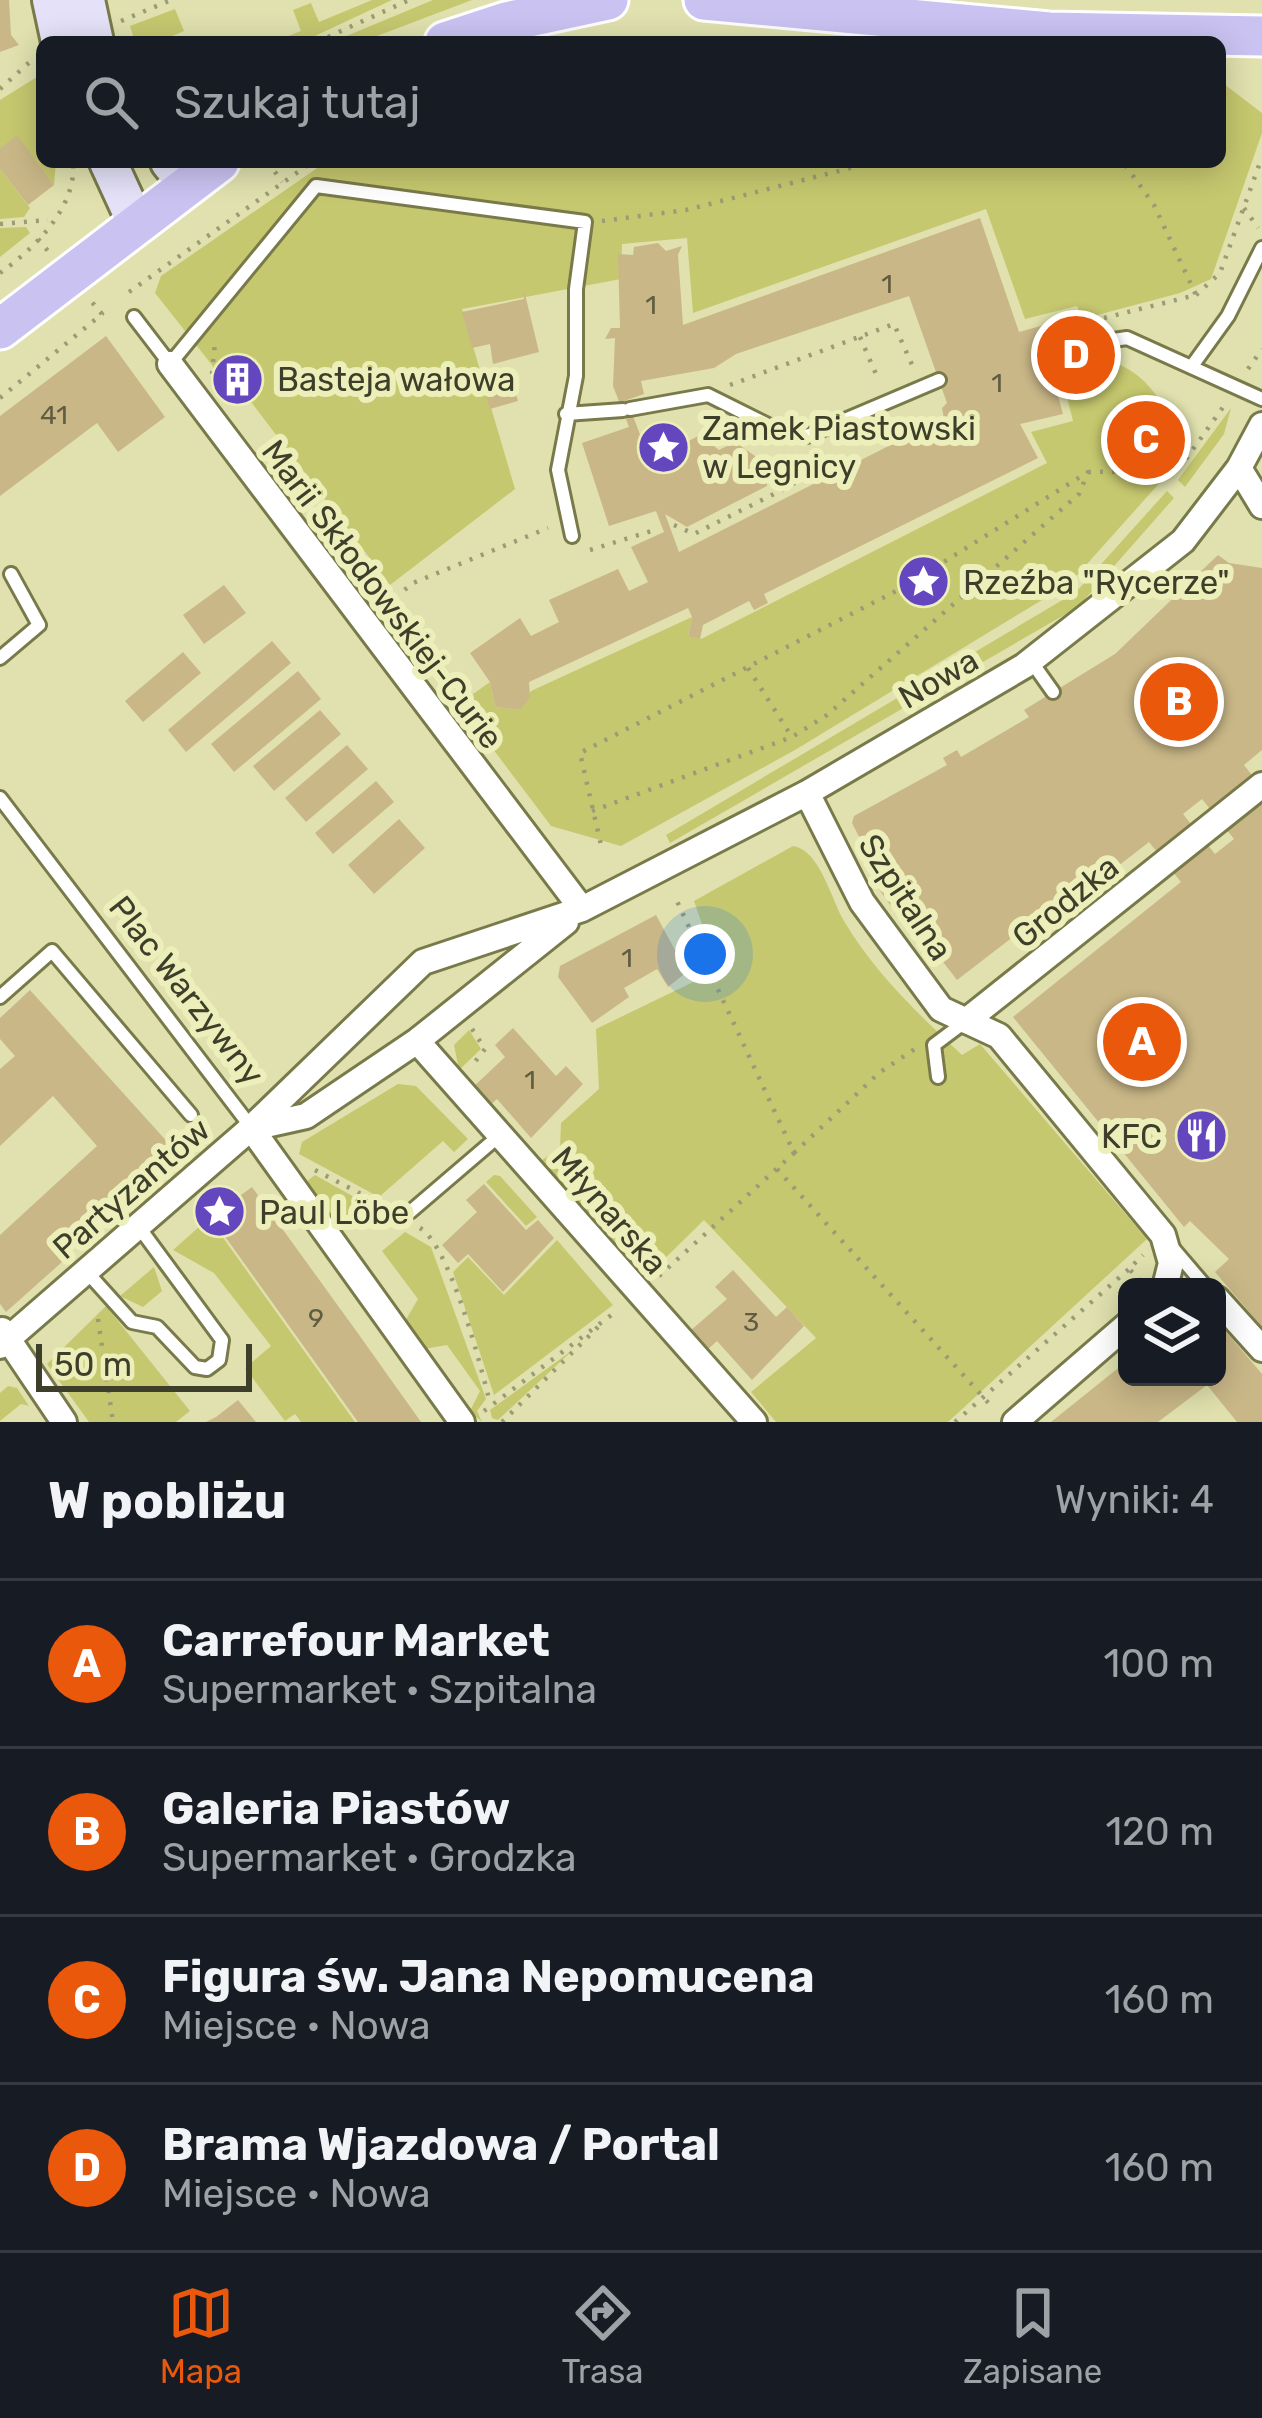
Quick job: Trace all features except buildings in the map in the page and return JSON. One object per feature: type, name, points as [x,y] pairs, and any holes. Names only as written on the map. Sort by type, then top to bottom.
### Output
[{"type":"main road","points":[[463,36],[608,0]]},
{"type":"main road","points":[[704,0],[1049,32],[1219,36]]},
{"type":"main road","points":[[1226,36],[1262,37]]},
{"type":"main road","points":[[0,329],[136,223],[192,169]]},
{"type":"street","points":[[51,0],[59,36]]},
{"type":"street","points":[[86,0],[105,36]]},
{"type":"street","points":[[111,168],[136,223]]},
{"type":"street","name":"Marii Skłodowskiej-Curie","points":[[170,364],[582,909]]},
{"type":"street","name":"Nowa","points":[[582,909],[807,793],[1031,661],[1183,541],[1239,468],[1262,425]]},
{"type":"street","points":[[1239,468],[1262,506]]},
{"type":"street","name":"Grodzka","points":[[966,1021],[1262,785]]},
{"type":"street","name":"Szpitalna","points":[[807,793],[941,1009],[999,1036],[1157,1241]]},
{"type":"street","points":[[462,1422],[251,1128],[306,1116],[417,1040],[582,909]]},
{"type":"street","name":"Plac Warzywny","points":[[251,1128],[423,962],[582,909]]},
{"type":"street","points":[[450,954],[476,967],[475,995]]},
{"type":"street","name":"Młynarska","points":[[417,1040],[754,1422]]},
{"type":"street","name":"Partyzantów","points":[[3,1338],[251,1128]]},
{"type":"street","points":[[1157,1241],[1171,1263],[1168,1278]]},
{"type":"street","points":[[1226,1309],[1262,1348]]},
{"type":"street","points":[[1016,1422],[1118,1333]]},
{"type":"street","points":[[3,1338],[64,1422]]},
{"type":"lane","points":[[170,364],[316,186],[361,188],[462,208],[585,222],[576,289],[576,376],[558,470],[572,536]]},
{"type":"lane","points":[[1192,366],[1228,316],[1262,248]]},
{"type":"lane","name":"Marii Skłodowskiej-Curie","points":[[134,317],[170,364]]},
{"type":"lane","points":[[1073,346],[1127,338],[1262,399]]},
{"type":"lane","points":[[566,414],[627,410],[701,395],[726,399],[782,432],[807,436],[939,380]]},
{"type":"lane","points":[[0,658],[39,625],[10,574]]},
{"type":"lane","points":[[1031,661],[1053,692]]},
{"type":"lane","name":"Plac Warzywny","points":[[0,798],[251,1128]]},
{"type":"lane","points":[[0,997],[52,951],[191,1115]]},
{"type":"lane","name":"Grodzka","points":[[934,1045],[966,1021]]},
{"type":"lane","points":[[934,1045],[938,1077]]},
{"type":"lane","points":[[409,1218],[500,1135]]},
{"type":"lane","points":[[85,1270],[132,1322],[157,1327],[195,1367],[207,1369],[219,1360],[222,1340],[136,1223]]},
{"type":"lane","name":"Szpitalna","points":[[1157,1241],[1196,1278]]},
{"type":"path","points":[[107,36],[114,23],[171,0]]},
{"type":"path","points":[[330,36],[409,0]]},
{"type":"path","points":[[0,89],[36,56]]},
{"type":"path","points":[[1093,340],[1088,322],[1196,295],[1220,273],[1262,158]]},
{"type":"path","points":[[0,273],[18,260],[52,220],[75,185],[74,168]]},
{"type":"path","points":[[272,168],[282,182]]},
{"type":"path","points":[[128,292],[303,168]]},
{"type":"path","points":[[585,222],[686,210],[850,168]]},
{"type":"path","points":[[1127,168],[1154,205],[1196,295]]},
{"type":"path","points":[[1244,208],[1262,234]]},
{"type":"path","points":[[0,224],[52,220]]},
{"type":"path","points":[[211,394],[217,308]]},
{"type":"path","points":[[0,398],[103,314]]},
{"type":"path","points":[[701,395],[894,323],[922,388]]},
{"type":"path","points":[[860,337],[890,404]]},
{"type":"path","points":[[1186,459],[1262,349]]},
{"type":"path","points":[[1152,435],[1176,414]]},
{"type":"path","points":[[674,525],[694,534],[792,485],[808,464],[807,436]]},
{"type":"path","points":[[601,844],[580,753],[902,588],[1088,472],[1176,471]]},
{"type":"path","points":[[592,811],[792,736],[826,715],[1039,532],[1079,494],[1088,472]]},
{"type":"path","points":[[572,536],[595,551],[658,529]]},
{"type":"path","points":[[377,612],[412,583],[530,536]]},
{"type":"path","points":[[748,668],[792,736]]},
{"type":"path","points":[[676,899],[794,1153]]},
{"type":"path","points":[[640,1294],[902,1053],[934,1045]]},
{"type":"path","points":[[281,1169],[294,1160],[409,1218],[431,1234],[490,1403]]},
{"type":"path","points":[[776,1169],[1006,1422]]},
{"type":"path","points":[[955,1422],[1157,1241]]},
{"type":"path","points":[[1129,1269],[1138,1278]]},
{"type":"path","points":[[488,1422],[483,1411],[490,1403],[622,1307],[609,1292]]},
{"type":"path","points":[[96,1301],[113,1422]]},
{"type":"path","points":[[502,1422],[606,1318]]},
{"type":"shaded area","points":[[372,0],[392,0],[315,36],[288,36],[301,31],[293,10],[311,3],[319,22]]},
{"type":"shaded area","points":[[433,0],[472,0],[377,36],[346,36]]},
{"type":"shaded area","points":[[175,9],[184,31],[172,36],[133,36],[130,26]]},
{"type":"shaded area","points":[[36,78],[36,161],[17,136],[0,148],[0,100]]},
{"type":"shaded area","points":[[1226,86],[1262,113],[1262,133],[1211,279],[1180,293],[1082,319],[1077,306],[1025,319],[986,209],[693,313],[687,238],[622,244],[621,279],[462,309],[515,489],[390,585],[252,403],[226,395],[212,365],[155,293],[161,276],[317,168],[1226,168]]},
{"type":"shaded area","points":[[41,168],[55,168],[54,185]]},
{"type":"shaded area","points":[[0,169],[30,208],[24,217],[0,219]]},
{"type":"shaded area","points":[[26,227],[30,233],[0,257],[0,228]]},
{"type":"shaded area","points":[[1093,360],[1123,366],[1145,382],[1180,430],[1181,448],[1163,479],[1070,583],[795,750],[621,846],[551,826],[459,704],[490,682],[495,707],[520,710],[531,691],[692,617],[688,635],[701,639],[1047,463],[1031,432],[1073,421],[1064,385],[1097,377]]},
{"type":"shaded area","points":[[1231,408],[1224,434],[1185,487],[1178,480]]},
{"type":"shaded area","points":[[1167,491],[1174,498],[1078,607],[670,843],[666,835],[1076,592]]},
{"type":"shaded area","points":[[793,846],[811,856],[844,921],[898,992],[962,1055],[980,1044],[1147,1239],[948,1422],[776,1422],[751,1392],[816,1338],[704,1220],[644,1279],[537,1163],[560,1149],[561,1123],[599,1089],[596,1029],[718,970],[694,901]]},
{"type":"shaded area","points":[[469,1030],[481,1049],[459,1070],[454,1045]]},
{"type":"shaded area","points":[[398,1084],[416,1086],[468,1139],[454,1152],[443,1141],[379,1197],[299,1154],[302,1142]]},
{"type":"shaded area","points":[[315,1175],[372,1207],[357,1218],[329,1216],[306,1182]]},
{"type":"shaded area","points":[[494,1175],[537,1217],[526,1226],[486,1182]]},
{"type":"shaded area","points":[[209,1218],[355,1422],[301,1422],[295,1414],[285,1421],[245,1368],[271,1346],[214,1273],[173,1250]]},
{"type":"shaded area","points":[[405,1232],[431,1247],[486,1399],[477,1411],[482,1422],[470,1411],[480,1391],[447,1345],[424,1349],[404,1323],[418,1299],[382,1251]]},
{"type":"shaded area","points":[[557,1240],[613,1305],[494,1395],[453,1272],[468,1257],[504,1295]]},
{"type":"shaded area","points":[[154,1267],[162,1291],[143,1307],[120,1296]]},
{"type":"shaded area","points":[[106,1306],[190,1411],[176,1422],[89,1422],[47,1364]]},
{"type":"shaded area","points":[[574,1349],[498,1420],[492,1418],[490,1410]]},
{"type":"shaded area","points":[[8,1386],[17,1388],[29,1406],[21,1404],[0,1421],[0,1393]]},
{"type":"place","name":"Brama Wjazdowa / Portal","points":[[1076,355]]},
{"type":"place","name":"Basteja wałowa","points":[[238,379]]},
{"type":"place","name":"Figura św. Jana Nepomucena","points":[[1146,440]]},
{"type":"place","name":"Zamek Piastowski w Legnicy","points":[[663,447]]},
{"type":"place","name":"Rzeźba \"Rycerze\"","points":[[924,582]]},
{"type":"place","name":"Galeria Piastów","points":[[1179,702]]},
{"type":"place","name":"Carrefour Market","points":[[1142,1042]]},
{"type":"place","name":"KFC","points":[[1201,1136]]},
{"type":"place","name":"Paul Löbe","points":[[220,1212]]}]
